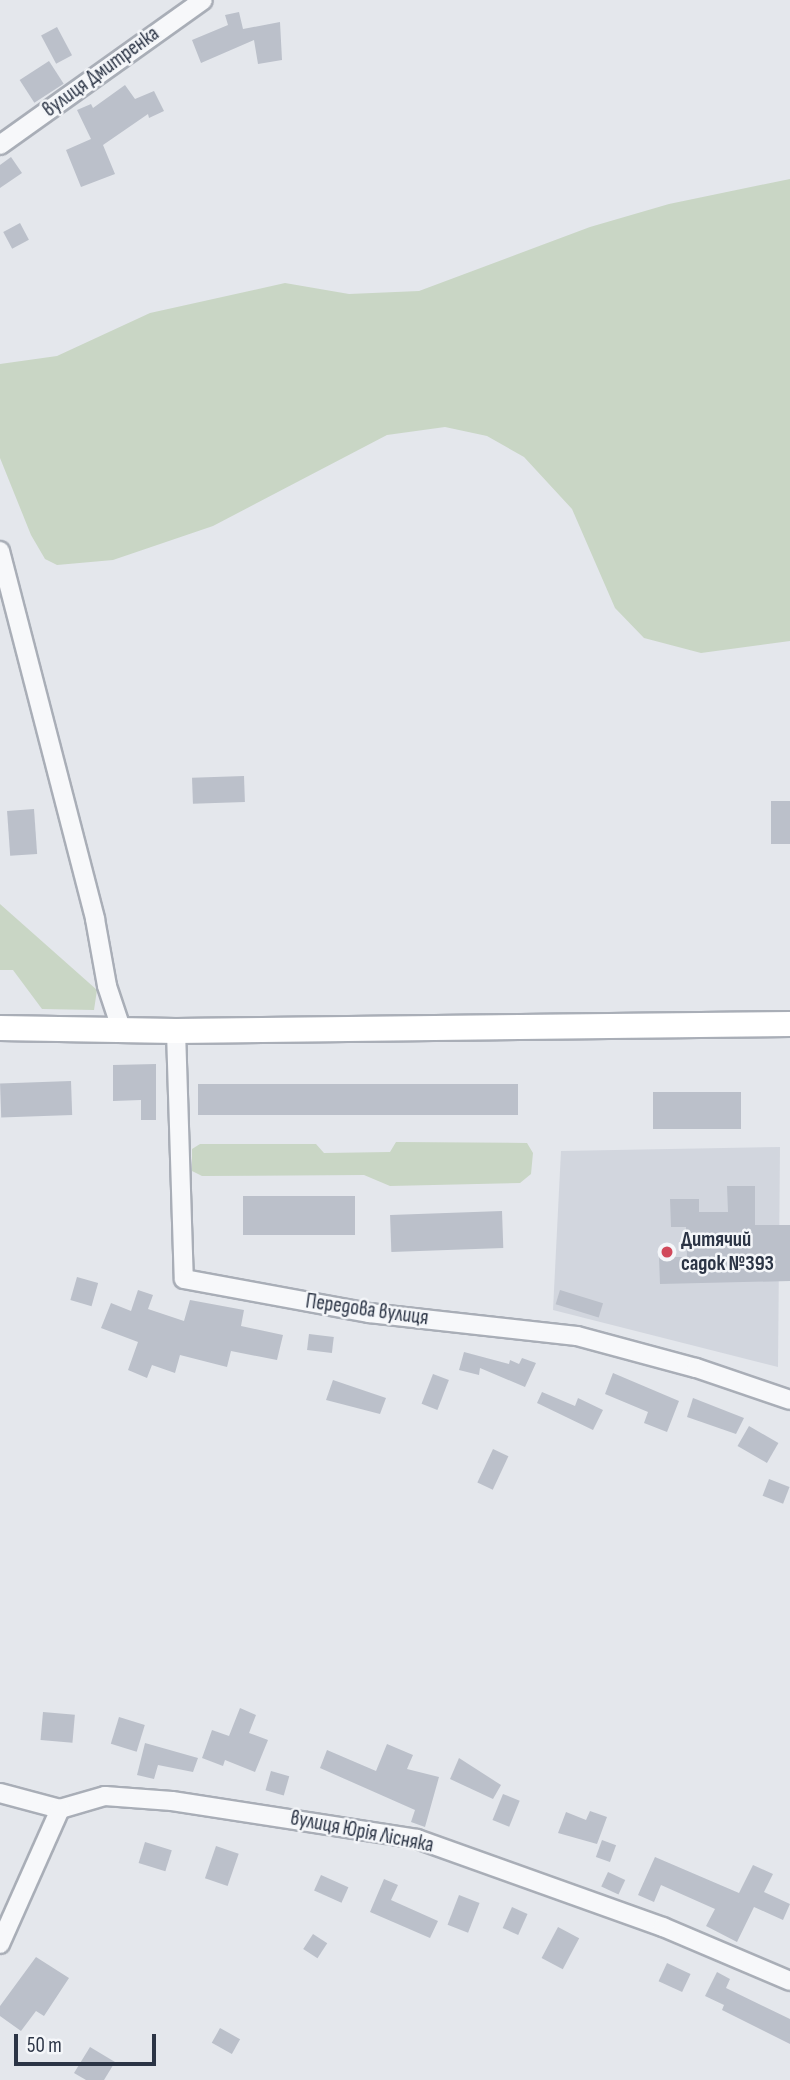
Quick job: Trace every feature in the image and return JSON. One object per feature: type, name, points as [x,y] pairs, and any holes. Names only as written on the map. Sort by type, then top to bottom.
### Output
[{"type":"street","name":"вулиця Дмитренка","points":[[0,145],[203,0]]},
{"type":"street","points":[[0,551],[95,919],[107,986],[122,1031]]},
{"type":"street","points":[[0,1028],[176,1031],[790,1024]]},
{"type":"street","name":"Передова вулиця","points":[[176,1031],[184,1279],[369,1313],[577,1336],[696,1368],[790,1400]]},
{"type":"street","points":[[0,1794],[60,1809],[0,1944]]},
{"type":"street","name":"вулиця Юрія Лісняка","points":[[60,1809],[104,1796],[172,1801],[417,1839],[663,1927],[790,1980]]},
{"type":"shaded area","name":"Дитячий садок №393","points":[[780,1147],[778,1367],[553,1310],[561,1151]]},
{"type":"green space","points":[[790,179],[790,641],[701,653],[644,638],[615,608],[572,509],[524,457],[487,436],[445,427],[387,435],[213,526],[113,560],[57,565],[45,559],[31,535],[0,458],[0,364],[57,356],[150,313],[285,283],[349,294],[419,291],[590,227],[669,204]]},
{"type":"green space","points":[[0,904],[97,990],[94,1010],[42,1009],[13,970],[0,970]]},
{"type":"green space","points":[[396,1142],[527,1143],[533,1153],[531,1174],[520,1183],[390,1186],[364,1175],[202,1176],[192,1171],[192,1149],[200,1144],[316,1144],[324,1153],[390,1152]]},
{"type":"building","points":[[239,12],[243,29],[280,22],[282,60],[258,64],[254,40],[201,63],[192,40],[228,25],[225,15]]},
{"type":"building","points":[[57,27],[72,55],[56,64],[41,35]]},
{"type":"building","points":[[49,61],[64,84],[34,103],[20,80]]},
{"type":"building","points":[[125,85],[135,99],[154,91],[164,111],[149,118],[148,114],[103,145],[115,174],[81,187],[66,150],[91,139],[77,110],[91,104],[93,108]]},
{"type":"building","points":[[11,157],[22,173],[0,188],[0,165]]},
{"type":"building","points":[[20,223],[29,240],[12,249],[3,232]]},
{"type":"building","points":[[244,776],[245,802],[193,804],[192,778]]},
{"type":"building","points":[[771,801],[790,801],[790,844],[771,844]]},
{"type":"building","points":[[34,809],[37,854],[10,856],[7,811]]},
{"type":"building","points":[[156,1064],[156,1120],[141,1120],[141,1100],[113,1101],[113,1065]]},
{"type":"building","points":[[71,1081],[72,1115],[1,1117],[0,1083]]},
{"type":"building","points":[[198,1084],[518,1084],[518,1115],[198,1115]]},
{"type":"building","points":[[653,1092],[741,1092],[741,1129],[653,1129]]},
{"type":"building","points":[[727,1186],[755,1186],[755,1225],[790,1225],[790,1281],[660,1284],[659,1257],[687,1257],[686,1227],[671,1227],[670,1199],[699,1199],[699,1212],[728,1212]]},
{"type":"building","points":[[243,1196],[355,1196],[355,1235],[243,1235]]},
{"type":"building","points":[[502,1211],[503,1248],[391,1252],[390,1215]]},
{"type":"building","points":[[77,1277],[98,1283],[92,1306],[70,1300]]},
{"type":"building","points":[[138,1290],[153,1295],[148,1309],[184,1321],[190,1300],[244,1310],[241,1326],[283,1335],[277,1360],[231,1351],[227,1367],[180,1355],[175,1373],[152,1365],[147,1378],[128,1370],[138,1342],[101,1328],[111,1303],[131,1311]]},
{"type":"building","points":[[560,1290],[603,1303],[599,1318],[556,1304]]},
{"type":"building","points":[[309,1334],[334,1337],[332,1353],[307,1350]]},
{"type":"building","points":[[464,1352],[509,1364],[510,1360],[519,1364],[522,1358],[536,1363],[525,1387],[480,1368],[479,1375],[459,1370]]},
{"type":"building","points":[[613,1373],[679,1401],[667,1432],[644,1423],[648,1412],[605,1394]]},
{"type":"building","points":[[433,1374],[449,1380],[437,1410],[422,1404]]},
{"type":"building","points":[[333,1380],[386,1398],[380,1414],[326,1400]]},
{"type":"building","points":[[542,1392],[575,1406],[578,1398],[603,1410],[593,1430],[537,1403]]},
{"type":"building","points":[[693,1398],[744,1418],[736,1434],[687,1417]]},
{"type":"building","points":[[749,1426],[778,1443],[767,1463],[738,1446]]},
{"type":"building","points":[[493,1449],[508,1456],[493,1490],[477,1483]]},
{"type":"building","points":[[769,1479],[790,1487],[783,1504],[763,1496]]},
{"type":"building","points":[[240,1708],[256,1715],[249,1733],[268,1740],[255,1772],[225,1760],[223,1766],[202,1758],[212,1730],[229,1736]]},
{"type":"building","points":[[43,1712],[75,1715],[72,1743],[41,1740]]},
{"type":"building","points":[[119,1717],[145,1725],[137,1752],[111,1744]]},
{"type":"building","points":[[145,1743],[198,1758],[193,1772],[158,1765],[154,1779],[137,1775]]},
{"type":"building","points":[[387,1744],[413,1755],[407,1769],[439,1777],[425,1827],[411,1822],[415,1810],[320,1768],[327,1750],[376,1771]]},
{"type":"building","points":[[459,1758],[501,1785],[493,1799],[450,1779]]},
{"type":"building","points":[[271,1771],[289,1776],[284,1795],[265,1790]]},
{"type":"building","points":[[503,1794],[520,1801],[509,1827],[493,1820]]},
{"type":"building","points":[[590,1811],[607,1817],[597,1844],[558,1833],[566,1812],[586,1820]]},
{"type":"building","points":[[602,1840],[616,1845],[610,1862],[596,1857]]},
{"type":"building","points":[[145,1842],[172,1850],[165,1871],[139,1863]]},
{"type":"building","points":[[216,1846],[239,1854],[228,1886],[205,1878]]},
{"type":"building","points":[[655,1857],[739,1893],[753,1865],[773,1874],[764,1892],[790,1904],[783,1920],[754,1907],[737,1942],[706,1926],[715,1909],[661,1885],[654,1902],[638,1895]]},
{"type":"building","points":[[608,1872],[625,1880],[618,1895],[601,1887]]},
{"type":"building","points":[[321,1875],[348,1887],[341,1903],[314,1891]]},
{"type":"building","points":[[384,1879],[398,1885],[391,1900],[438,1921],[430,1938],[370,1912]]},
{"type":"building","points":[[459,1895],[480,1903],[468,1933],[448,1925]]},
{"type":"building","points":[[512,1907],[528,1914],[518,1935],[503,1928]]},
{"type":"building","points":[[558,1927],[579,1938],[563,1969],[542,1958]]},
{"type":"building","points":[[313,1934],[327,1943],[317,1958],[303,1949]]},
{"type":"building","points":[[36,1957],[69,1978],[44,2016],[36,2011],[21,2031],[0,2016],[0,2006]]},
{"type":"building","points":[[667,1963],[691,1974],[682,1992],[659,1981]]},
{"type":"building","points":[[717,1972],[730,1979],[726,1988],[790,2019],[790,2044],[722,2010],[724,2005],[705,1996]]},
{"type":"building","points":[[220,2028],[240,2039],[232,2054],[212,2043]]},
{"type":"building","points":[[90,2047],[115,2062],[104,2080],[86,2080],[74,2073]]},
{"type":"place","name":"Дитячий садок №393","points":[[667,1252]]}]
